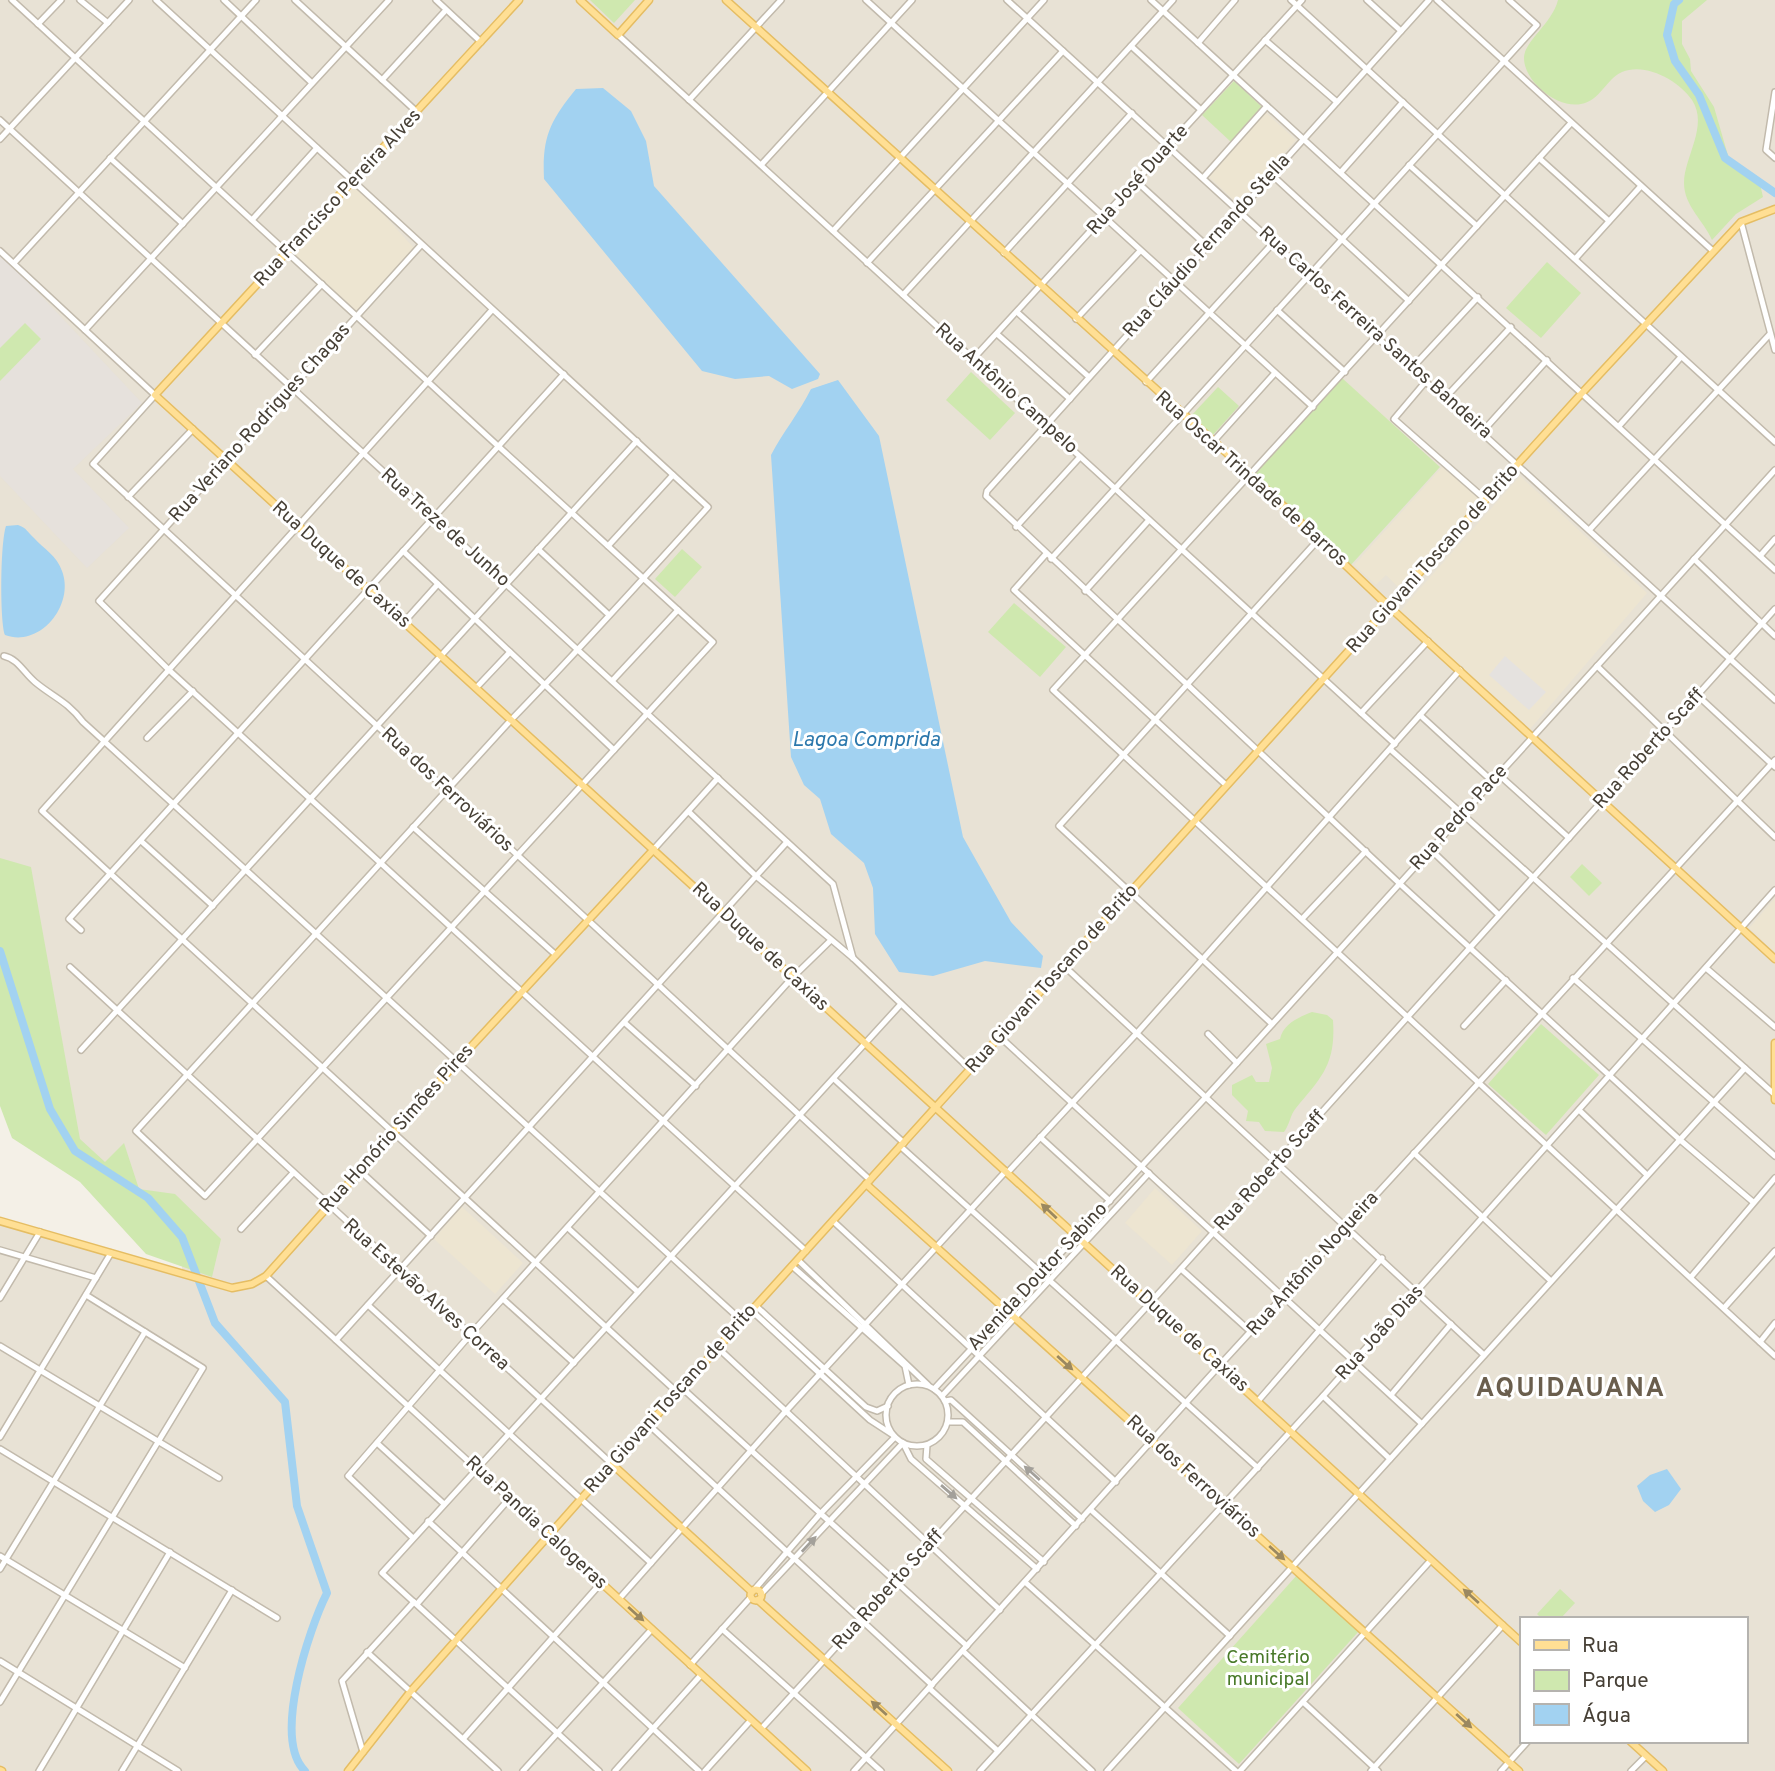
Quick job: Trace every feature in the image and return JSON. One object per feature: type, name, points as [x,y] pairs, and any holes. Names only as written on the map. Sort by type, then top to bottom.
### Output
[{"type":"main road","name":"Rua Francisco Pereira Alves","points":[[155,395],[519,0]]},
{"type":"main road","points":[[580,0],[618,34],[649,0]]},
{"type":"main road","name":"Rua Oscar Trindade de Barros","points":[[726,0],[1212,443],[1251,475],[1389,606],[1775,959]]},
{"type":"main road","name":"Rua Giovani Toscano de Brito","points":[[348,1771],[411,1691],[581,1499],[1582,393],[1741,222],[1772,210]]},
{"type":"main road","name":"Rua Duque de Caxias","points":[[155,395],[1520,1641]]},
{"type":"main road","name":"Rua Honório Simões Pires","points":[[0,1221],[232,1288],[252,1284],[267,1276],[456,1062],[654,849]]},
{"type":"main road","points":[[1774,1097],[1775,1043]]},
{"type":"main road","name":"Rua dos Ferroviários","points":[[868,1182],[936,1247],[1519,1771]]},
{"type":"main road","name":"Rua Estevão Alves Correa","points":[[612,1465],[948,1771]]},
{"type":"main road","name":"Rua Pandia Calogeras","points":[[549,1535],[803,1770]]},
{"type":"main road","points":[[1632,1743],[1663,1771]]},
{"type":"street","points":[[12,0],[216,188],[572,512],[608,546],[643,578],[713,642],[205,1196],[136,1131],[511,720],[545,685],[577,649],[609,615],[643,578],[708,507],[156,0]]},
{"type":"street","points":[[38,24],[61,0]]},
{"type":"street","points":[[80,0],[108,23]]},
{"type":"street","points":[[0,139],[129,0]]},
{"type":"street","points":[[224,0],[312,83]]},
{"type":"street","points":[[14,263],[256,0]]},
{"type":"street","points":[[295,0],[417,113]]},
{"type":"street","points":[[85,330],[389,0]]},
{"type":"street","points":[[436,0],[481,42]]},
{"type":"street","points":[[689,100],[781,0]]},
{"type":"street","points":[[866,0],[1313,407]]},
{"type":"street","points":[[761,165],[912,0]]},
{"type":"street","name":"Rua Carlos Ferreira Santos Bandeira","points":[[1007,0],[1591,528],[1775,699]]},
{"type":"street","points":[[833,231],[1044,0]]},
{"type":"street","points":[[1150,0],[1443,264],[1775,570]]},
{"type":"street","points":[[903,295],[1173,0]]},
{"type":"street","points":[[1198,43],[1236,0]]},
{"type":"street","points":[[1291,0],[1299,3],[1367,69],[1775,442]]},
{"type":"street","points":[[1367,0],[1401,31]]},
{"type":"street","name":"Rua Cláudio Fernando Stella","points":[[1017,527],[988,499],[986,493],[1429,0]]},
{"type":"street","points":[[1437,0],[1713,251]]},
{"type":"street","points":[[1051,559],[1536,25],[1509,0]]},
{"type":"street","name":"Rua José Duarte","points":[[974,359],[1299,3]]},
{"type":"street","points":[[382,80],[446,10]]},
{"type":"street","name":"Rua Antônio Campelo","points":[[618,34],[1395,744]]},
{"type":"street","points":[[1265,40],[1337,102]]},
{"type":"street","points":[[1131,46],[1201,110]]},
{"type":"street","points":[[867,262],[1063,51]]},
{"type":"street","points":[[1775,92],[1766,150],[1775,158]]},
{"type":"street","points":[[1341,172],[1403,102]]},
{"type":"street","points":[[1203,178],[1267,106]]},
{"type":"street","points":[[1004,253],[1132,113]]},
{"type":"street","name":"Rua Treze de Junho","points":[[0,120],[833,884],[853,958]]},
{"type":"street","points":[[1572,123],[1053,690],[1775,1356]]},
{"type":"street","points":[[252,220],[317,148]]},
{"type":"street","points":[[1539,158],[1609,221]]},
{"type":"street","points":[[110,159],[183,224]]},
{"type":"street","points":[[1409,165],[1477,226]]},
{"type":"street","points":[[1272,174],[1409,301]]},
{"type":"street","points":[[1136,181],[1207,246]]},
{"type":"street","points":[[1575,259],[1641,186]]},
{"type":"street","points":[[1741,222],[1775,350]]},
{"type":"street","points":[[1146,382],[1274,242]]},
{"type":"street","name":"Rua Veriano Rodrigues Chagas","points":[[169,670],[99,601],[421,245]]},
{"type":"street","name":"Rua Duque de Caxias","points":[[0,251],[155,395]]},
{"type":"street","points":[[1076,318],[1140,251]]},
{"type":"street","points":[[255,355],[322,284]]},
{"type":"street","points":[[1413,367],[1478,297]]},
{"type":"street","points":[[492,310],[42,811],[606,1328],[751,1450],[895,1582],[1092,1771]]},
{"type":"street","points":[[1277,310],[1345,372]]},
{"type":"street","points":[[1017,312],[1089,377]]},
{"type":"street","points":[[1446,397],[1511,327]]},
{"type":"street","points":[[997,334],[1070,399]]},
{"type":"street","points":[[1591,528],[1770,334]]},
{"type":"street","points":[[1619,426],[1681,356]]},
{"type":"street","points":[[1483,430],[1547,360]]},
{"type":"street","points":[[1212,443],[1275,373]]},
{"type":"street","points":[[82,930],[69,919],[564,374]]},
{"type":"street","points":[[1427,380],[1394,419],[1486,500]]},
{"type":"street","name":"Rua dos Ferroviários","points":[[155,395],[93,464],[800,1115],[868,1182]]},
{"type":"street","points":[[128,496],[193,429]]},
{"type":"street","points":[[81,1051],[637,442]]},
{"type":"street","points":[[1080,457],[1017,527],[1399,883],[1679,1139],[1753,1202]]},
{"type":"street","name":"Rua Pedro Pace","points":[[1142,1166],[1775,470]]},
{"type":"street","points":[[608,546],[673,475]]},
{"type":"street","points":[[1086,591],[1149,520]]},
{"type":"street","points":[[1760,556],[1775,539]]},
{"type":"street","points":[[1272,1024],[1059,826],[1318,540]]},
{"type":"street","points":[[538,549],[609,615]]},
{"type":"street","points":[[403,551],[614,750]]},
{"type":"street","points":[[1046,554],[1014,590],[1226,785]]},
{"type":"street","points":[[1694,559],[1775,636]]},
{"type":"street","points":[[404,622],[438,584]]},
{"type":"street","name":"Rua Roberto Scaff","points":[[761,1729],[1116,1341],[1775,609]]},
{"type":"street","points":[[612,681],[678,610]]},
{"type":"street","points":[[1362,713],[1427,641]]},
{"type":"street","points":[[476,688],[510,652]]},
{"type":"street","points":[[4,656],[16,661],[36,683],[61,698],[742,1321]]},
{"type":"street","points":[[1597,666],[1775,836]]},
{"type":"street","points":[[169,670],[806,1251]]},
{"type":"street","points":[[619,1599],[970,1209],[1137,1033],[1460,670]]},
{"type":"street","points":[[147,738],[192,691]]},
{"type":"street","points":[[1697,695],[1774,763]]},
{"type":"street","points":[[1420,715],[1492,781]]},
{"type":"street","points":[[1391,750],[1774,1097]]},
{"type":"street","name":"Rua Antônio Nogueira","points":[[854,1771],[1541,1013],[1774,763]]},
{"type":"street","points":[[1498,774],[1569,838]]},
{"type":"street","name":"Rua Honório Simões Pires","points":[[654,849],[718,778]]},
{"type":"street","points":[[689,812],[756,876],[853,958],[970,1069]]},
{"type":"street","points":[[413,827],[556,956]]},
{"type":"street","points":[[141,841],[213,906]]},
{"type":"street","points":[[337,1340],[788,842]]},
{"type":"street","points":[[1430,849],[1499,915]]},
{"type":"street","points":[[1302,919],[1366,851]]},
{"type":"street","name":"Rua João Dias","points":[[980,1771],[1291,1432],[1775,890]]},
{"type":"street","points":[[413,1538],[348,1476],[470,1335],[792,978],[830,941]]},
{"type":"street","points":[[1063,965],[1348,1226],[1484,1355]]},
{"type":"street","name":"Rua Estevão Alves Correa","points":[[70,967],[612,1465]]},
{"type":"street","points":[[1706,968],[1775,1027]]},
{"type":"street","points":[[1573,978],[1775,1156]]},
{"type":"street","points":[[1464,1026],[1506,980]]},
{"type":"street","points":[[599,1771],[382,1573],[901,1004]]},
{"type":"street","points":[[625,1023],[696,1086]]},
{"type":"street","points":[[1208,1034],[1237,1063]]},
{"type":"street","points":[[999,1036],[1422,1424]]},
{"type":"street","points":[[1107,1771],[1745,1068]]},
{"type":"street","points":[[834,1079],[970,1209],[1258,1468]]},
{"type":"street","points":[[1578,1110],[1647,1175]]},
{"type":"street","points":[[1040,1137],[1110,1201]]},
{"type":"street","points":[[1414,1153],[1551,1281]]},
{"type":"street","name":"Avenida Doutor Sabino","points":[[932,1388],[1142,1166]]},
{"type":"street","points":[[359,1170],[430,1236]]},
{"type":"street","name":"Avenida Doutor Sabino","points":[[943,1399],[979,1356],[1149,1173]]},
{"type":"street","points":[[241,1229],[293,1174]]},
{"type":"street","points":[[1691,1277],[1775,1178]]},
{"type":"street","points":[[833,1221],[1116,1482]]},
{"type":"street","points":[[568,1228],[638,1293]]},
{"type":"street","points":[[0,1298],[40,1232]]},
{"type":"street","points":[[0,1250],[96,1278]]},
{"type":"street","points":[[1724,1308],[1775,1251]]},
{"type":"street","points":[[0,1437],[111,1253]]},
{"type":"street","points":[[1258,1401],[1382,1258]]},
{"type":"street","points":[[798,1260],[905,1366],[909,1385]]},
{"type":"street","points":[[792,1266],[864,1326],[943,1399],[948,1422],[940,1436],[927,1445],[903,1443]]},
{"type":"street","points":[[1181,1269],[1251,1332]]},
{"type":"street","name":"Rua Pandia Calogeras","points":[[267,1276],[549,1535]]},
{"type":"street","points":[[0,1702],[203,1368],[86,1295]]},
{"type":"street","points":[[503,1299],[574,1363]]},
{"type":"street","points":[[368,1305],[651,1563]]},
{"type":"street","points":[[754,1308],[870,1420],[903,1443],[911,1459],[1037,1569]]},
{"type":"street","points":[[1760,1342],[1775,1323]]},
{"type":"street","points":[[1391,1395],[1451,1324]]},
{"type":"street","points":[[0,1569],[3,1558],[145,1332]]},
{"type":"street","points":[[0,1346],[219,1478]]},
{"type":"street","points":[[718,1348],[1000,1610]]},
{"type":"street","points":[[822,1371],[872,1411],[888,1406]]},
{"type":"street","points":[[894,1436],[886,1416],[888,1406],[900,1390],[909,1385],[932,1388]]},
{"type":"street","points":[[1323,1396],[1390,1459]]},
{"type":"street","points":[[943,1399],[951,1400],[1082,1519]]},
{"type":"street","points":[[948,1422],[963,1422],[1076,1527]]},
{"type":"street","points":[[649,1425],[998,1751]]},
{"type":"street","points":[[756,1594],[820,1514],[894,1436]]},
{"type":"street","points":[[377,1443],[444,1504]]},
{"type":"street","points":[[690,1665],[756,1594],[795,1559],[903,1443]]},
{"type":"street","points":[[927,1445],[926,1459],[1044,1562]]},
{"type":"street","points":[[0,1449],[277,1618]]},
{"type":"street","points":[[363,1752],[342,1681],[509,1499]]},
{"type":"street","points":[[1091,1510],[1230,1636]]},
{"type":"street","points":[[428,1521],[699,1771]]},
{"type":"street","points":[[38,1771],[170,1552]]},
{"type":"street","points":[[3,1558],[184,1668]]},
{"type":"street","points":[[1025,1582],[1238,1771],[1432,1560]]},
{"type":"street","points":[[463,1739],[601,1583]]},
{"type":"street","points":[[122,1771],[232,1590]]},
{"type":"street","points":[[1303,1702],[1375,1770],[1503,1625]]},
{"type":"street","points":[[523,1771],[652,1629]]},
{"type":"street","points":[[722,1629],[881,1771]]},
{"type":"street","points":[[367,1652],[498,1771]]},
{"type":"street","points":[[0,1661],[178,1771]]},
{"type":"street","points":[[615,1771],[702,1675]]},
{"type":"street","points":[[705,1771],[751,1720]]},
{"type":"street","points":[[1501,1771],[1526,1743]]},
{"type":"street","points":[[1631,1771],[1646,1756]]},
{"type":"shaded area","points":[[0,0],[1775,0],[1775,1771],[0,1771],[0,1221],[182,1272],[182,1237],[75,1151],[0,951]]},
{"type":"shaded area","points":[[1265,112],[1296,140],[1238,204],[1208,176]]},
{"type":"shaded area","points":[[354,182],[414,248],[356,312],[293,254]]},
{"type":"shaded area","points":[[0,252],[142,403],[73,469],[129,528],[87,568],[0,476]]},
{"type":"shaded area","points":[[1442,467],[1480,499],[1398,587],[1386,575],[1376,585],[1354,565]]},
{"type":"shaded area","points":[[1520,476],[1647,593],[1530,729],[1400,611]]},
{"type":"shaded area","points":[[1505,656],[1546,692],[1529,710],[1489,675]]},
{"type":"shaded area","points":[[1775,898],[1775,953],[1749,928]]},
{"type":"shaded area","points":[[1155,1188],[1202,1231],[1172,1265],[1125,1223]]},
{"type":"shaded area","points":[[462,1207],[523,1263],[495,1294],[434,1239]]},
{"type":"green space","points":[[590,0],[635,0],[614,23]]},
{"type":"green space","points":[[1558,0],[1707,0],[1682,21],[1682,44],[1690,59],[1691,71],[1714,107],[1729,159],[1738,169],[1760,184],[1763,197],[1736,214],[1712,240],[1687,199],[1685,191],[1685,173],[1698,120],[1692,100],[1679,86],[1651,71],[1631,70],[1616,75],[1588,102],[1572,104],[1562,102],[1544,92],[1530,76],[1524,58],[1525,52],[1550,17]]},
{"type":"green space","points":[[1234,81],[1262,107],[1231,142],[1202,115]]},
{"type":"green space","points":[[1547,262],[1581,293],[1541,338],[1506,308]]},
{"type":"green space","points":[[25,323],[41,339],[0,381],[0,348]]},
{"type":"green space","points":[[971,372],[1015,413],[990,440],[946,400]]},
{"type":"green space","points":[[1342,378],[1440,467],[1350,566],[1251,475]]},
{"type":"green space","points":[[1218,387],[1239,406],[1212,436],[1190,417]]},
{"type":"green space","points":[[682,549],[702,567],[675,597],[655,579]]},
{"type":"green space","points":[[1014,603],[1066,647],[1040,677],[988,632]]},
{"type":"green space","points":[[0,858],[31,867],[80,1139],[105,1162],[124,1143],[139,1189],[175,1194],[221,1239],[212,1277],[146,1254],[80,1182],[12,1138],[0,1106]]},
{"type":"green space","points":[[1582,864],[1602,883],[1589,896],[1570,877]]},
{"type":"green space","points":[[1312,1012],[1327,1015],[1333,1020],[1329,1059],[1320,1078],[1294,1111],[1284,1132],[1265,1131],[1259,1122],[1246,1121],[1248,1111],[1232,1095],[1232,1085],[1252,1075],[1256,1082],[1269,1082],[1272,1068],[1266,1044],[1280,1039],[1288,1025]]},
{"type":"green space","points":[[1541,1024],[1599,1075],[1546,1135],[1488,1084]]},
{"type":"green space","name":"Cemitério municipal","points":[[1297,1575],[1359,1631],[1239,1764],[1178,1708]]},
{"type":"green space","points":[[1560,1589],[1575,1603],[1562,1617],[1540,1617],[1537,1614]]},
{"type":"water","points":[[603,88],[631,111],[646,141],[654,186],[820,374],[818,379],[792,389],[769,376],[735,379],[702,371],[544,179],[544,152],[554,120],[576,89]]},
{"type":"water","name":"Lagoa Comprida","points":[[838,380],[879,436],[963,837],[1011,922],[1043,956],[1041,968],[985,961],[933,976],[899,972],[875,934],[873,888],[864,863],[831,834],[820,799],[804,785],[791,757],[771,455],[811,389]]},
{"type":"water","points":[[18,525],[57,561],[65,584],[64,597],[52,621],[30,635],[18,637],[5,635],[1,582],[6,526]]},
{"type":"water","points":[[1667,1469],[1681,1489],[1669,1505],[1655,1512],[1643,1501],[1637,1486],[1650,1475]]},
{"type":"waterway","points":[[1679,0],[1674,4],[1667,35],[1675,61],[1699,95],[1725,158],[1775,193]]},
{"type":"waterway","points":[[0,951],[50,1109],[75,1151],[148,1198],[182,1237],[215,1323],[285,1402],[297,1506],[327,1593],[303,1657],[293,1710],[292,1735],[296,1756],[305,1771]]},
{"type":"district","name":"AQUIDAUANA","points":[[1571,1389]]}]
